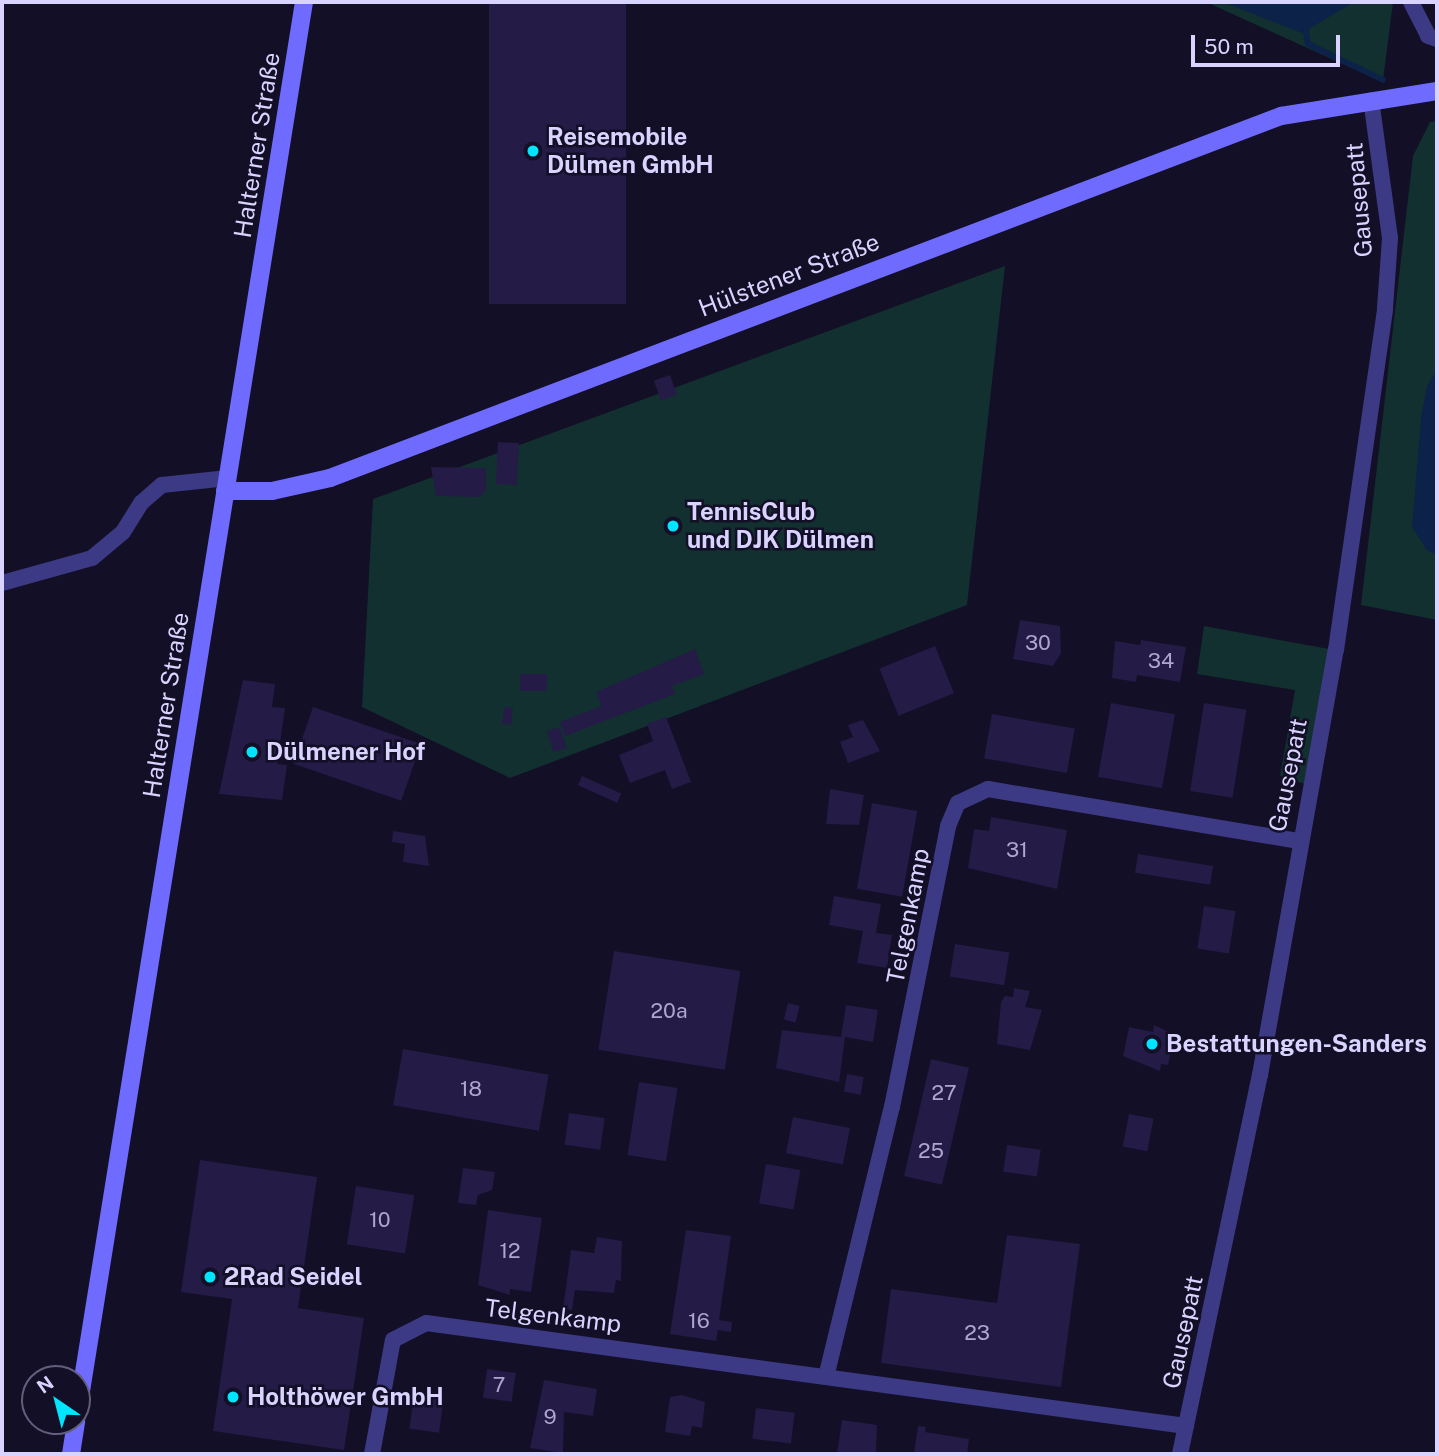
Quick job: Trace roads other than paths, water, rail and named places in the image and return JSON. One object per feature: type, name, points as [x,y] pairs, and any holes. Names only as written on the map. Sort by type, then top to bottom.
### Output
[{"type":"main road","name":"Halterner Straße","points":[[86,1365],[304,2]]},
{"type":"main road","name":"Hülstener Straße","points":[[227,485],[272,491],[330,478],[1204,143],[1281,116],[1437,90]]},
{"type":"main road","name":"Halterner Straße","points":[[71,1454],[74,1435]]},
{"type":"street","points":[[1411,2],[1433,37]]},
{"type":"street","name":"Gausepatt","points":[[1180,1454],[1260,1076],[1298,841],[1326,700],[1387,285],[1390,238],[1371,100]]},
{"type":"street","name":"Hülstener Straße","points":[[2,583],[92,558],[123,532],[141,503],[162,485],[227,485]]},
{"type":"street","name":"Telgenkamp","points":[[826,1377],[892,1107],[948,826],[958,803],[988,789],[1298,841]]},
{"type":"street","name":"Telgenkamp","points":[[372,1454],[393,1340],[426,1323],[1186,1426]]},
{"type":"water","points":[[1223,2],[1354,2],[1302,33]]},
{"type":"water","points":[[1437,370],[1437,555],[1427,550],[1412,527],[1421,418],[1427,386]]},
{"type":"waterway","points":[[1305,26],[1308,44],[1383,80]]},
{"type":"place","name":"Reisemobile Dülmen GmbH","points":[[533,151]]},
{"type":"place","name":"TennisClub und DJK Dülmen","points":[[673,526]]},
{"type":"place","name":"Dülmener Hof","points":[[252,752]]},
{"type":"place","name":"Bestattungen-Sanders","points":[[1152,1044]]},
{"type":"place","name":"2Rad Seidel","points":[[210,1277]]},
{"type":"place","name":"Holthöwer GmbH","points":[[233,1397]]}]
